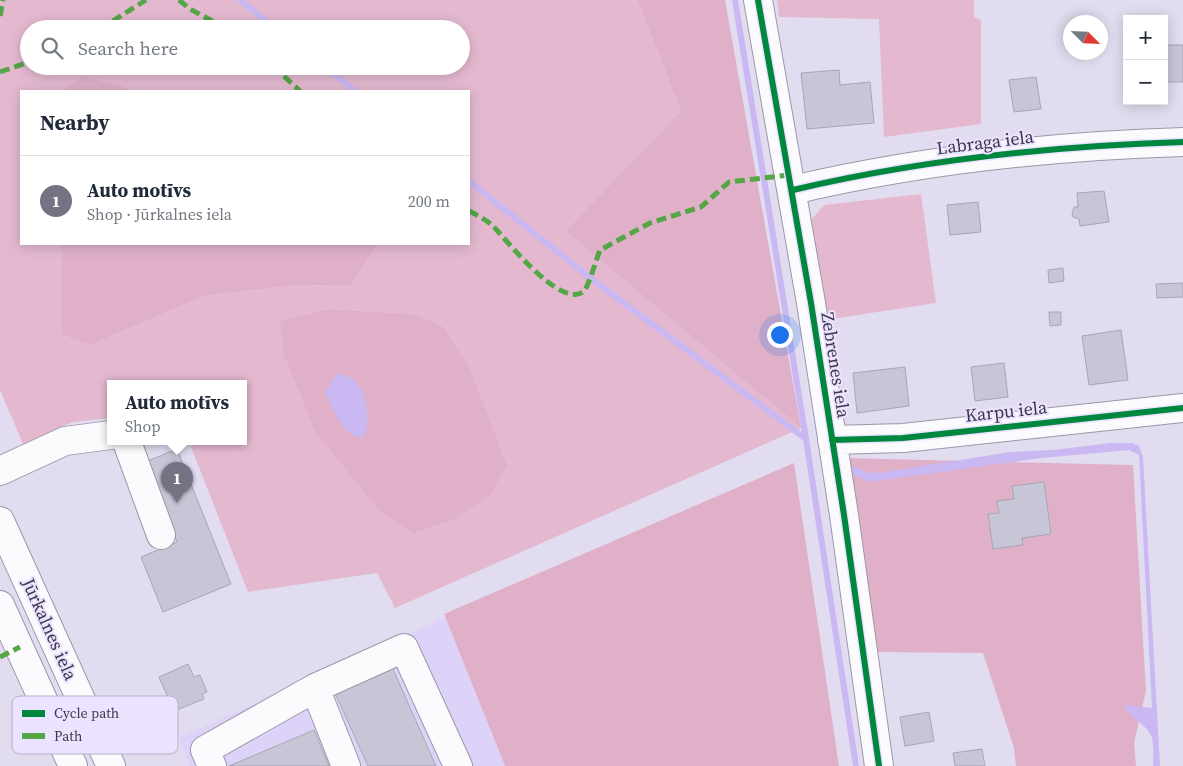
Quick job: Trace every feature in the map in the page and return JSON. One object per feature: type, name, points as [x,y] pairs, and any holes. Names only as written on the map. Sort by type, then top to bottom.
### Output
[{"type":"street","name":"Zebrenes iela","points":[[758,0],[792,190],[832,440],[879,766]]},
{"type":"street","name":"Labraga iela","points":[[792,190],[923,165],[1051,149],[1183,142]]},
{"type":"street","name":"Karpu iela","points":[[832,440],[903,438],[1183,408]]},
{"type":"street","points":[[0,471],[65,442],[107,436]]},
{"type":"street","points":[[128,445],[161,535]]},
{"type":"street","name":"Jūrkalnes iela","points":[[0,521],[79,696]]},
{"type":"street","name":"Jūrkalnes iela","points":[[0,605],[41,696]]},
{"type":"street","points":[[212,766],[205,750],[315,688],[404,648],[458,766]]},
{"type":"street","points":[[315,688],[346,766]]},
{"type":"street","name":"Jūrkalnes iela","points":[[68,754],[73,766]]},
{"type":"street","name":"Jūrkalnes iela","points":[[106,754],[111,766]]},
{"type":"shaded area","points":[[0,0],[637,0],[681,111],[567,231],[801,428],[395,608],[377,573],[248,592],[190,445],[247,445],[247,380],[107,380],[107,418],[73,422],[23,444],[0,390]],"holes":[[[329,309],[414,314],[490,495],[316,433],[281,321]]]},
{"type":"shaded area","points":[[637,0],[725,0],[801,428],[566,231],[681,111]]},
{"type":"shaded area","points":[[777,0],[974,0],[974,17],[981,20],[981,124],[884,137],[879,19],[779,17]]},
{"type":"shaded area","points":[[83,76],[128,88],[129,90],[63,90]]},
{"type":"shaded area","points":[[921,194],[936,303],[825,320],[811,220],[824,205]]},
{"type":"shaded area","points":[[62,245],[376,245],[350,286],[297,285],[204,296],[91,345],[62,335]]},
{"type":"shaded area","points":[[329,309],[414,314],[443,327],[470,369],[507,466],[490,495],[454,519],[414,533],[381,512],[316,433],[284,355],[280,321]]},
{"type":"shaded area","points":[[340,373],[353,379],[362,391],[365,399],[367,424],[364,437],[350,434],[340,422],[325,393],[334,378]]},
{"type":"shaded area","points":[[1111,443],[1132,443],[1139,446],[1143,457],[1160,766],[1153,766],[1153,745],[1150,733],[1130,714],[1124,705],[1152,708],[1139,455],[1129,450],[1041,458],[870,482],[849,473],[853,466],[867,472],[879,473],[1010,452],[1053,450]]},
{"type":"shaded area","points":[[844,458],[1133,465],[1146,691],[1134,743],[1136,766],[1016,766],[1014,748],[983,653],[874,652]]},
{"type":"shaded area","points":[[794,463],[839,766],[505,766],[444,614]]},
{"type":"shaded area","points":[[445,617],[505,766],[190,766],[179,738]]},
{"type":"building","points":[[1168,45],[1183,45],[1183,82],[1168,82]]},
{"type":"building","points":[[839,70],[840,85],[870,82],[874,123],[807,129],[801,73]]},
{"type":"building","points":[[1036,77],[1041,109],[1014,112],[1009,80]]},
{"type":"building","points":[[1104,191],[1109,222],[1080,226],[1079,219],[1073,217],[1072,214],[1074,207],[1078,207],[1077,193]]},
{"type":"building","points":[[978,202],[981,232],[950,235],[947,205]]},
{"type":"building","points":[[1063,268],[1064,281],[1049,283],[1048,270]]},
{"type":"building","points":[[1183,283],[1183,297],[1157,298],[1156,284]]},
{"type":"building","points":[[1049,312],[1061,312],[1061,325],[1050,326]]},
{"type":"building","points":[[1121,330],[1128,380],[1089,385],[1082,336]]},
{"type":"building","points":[[1004,363],[1008,397],[975,401],[971,367]]},
{"type":"building","points":[[905,367],[909,406],[857,413],[853,373]]},
{"type":"building","points":[[177,449],[231,584],[163,612],[141,557],[177,542],[145,462]]},
{"type":"building","points":[[1044,482],[1051,534],[1022,538],[1023,545],[993,549],[988,514],[999,513],[997,501],[1014,499],[1012,486]]},
{"type":"building","points":[[188,664],[194,677],[200,675],[207,692],[202,694],[204,699],[178,709],[178,696],[167,696],[159,677]]},
{"type":"building","points":[[392,667],[436,766],[368,766],[335,693]]},
{"type":"building","points":[[929,712],[934,741],[905,746],[900,717]]},
{"type":"building","points":[[314,730],[329,766],[229,766]]},
{"type":"building","points":[[982,749],[985,766],[955,766],[953,753]]},
{"type":"waterway","points":[[240,0],[265,20]]},
{"type":"waterway","points":[[735,0],[806,439],[856,766]]},
{"type":"waterway","points":[[335,75],[354,90]]},
{"type":"waterway","points":[[470,182],[589,277],[806,439]]},
{"type":"marked path","points":[[0,16],[3,0]]},
{"type":"marked path","points":[[114,20],[146,0]]},
{"type":"marked path","points":[[179,0],[190,9],[210,20]]},
{"type":"marked path","points":[[0,72],[20,65]]},
{"type":"marked path","points":[[283,75],[299,90]]},
{"type":"marked path","points":[[470,212],[492,225],[521,257],[548,282],[561,290],[573,294],[585,290],[600,250],[650,223],[701,207],[729,182],[789,175]]},
{"type":"marked path","points":[[0,657],[20,647]]},
{"type":"cycle path","points":[[758,0],[811,303],[844,515],[879,766]]},
{"type":"cycle path","points":[[793,190],[889,170],[986,156],[1085,147],[1183,142]]},
{"type":"cycle path","points":[[832,440],[903,438],[1183,408]]},
{"type":"place","name":"Auto motīvs","points":[[177,503]]}]
